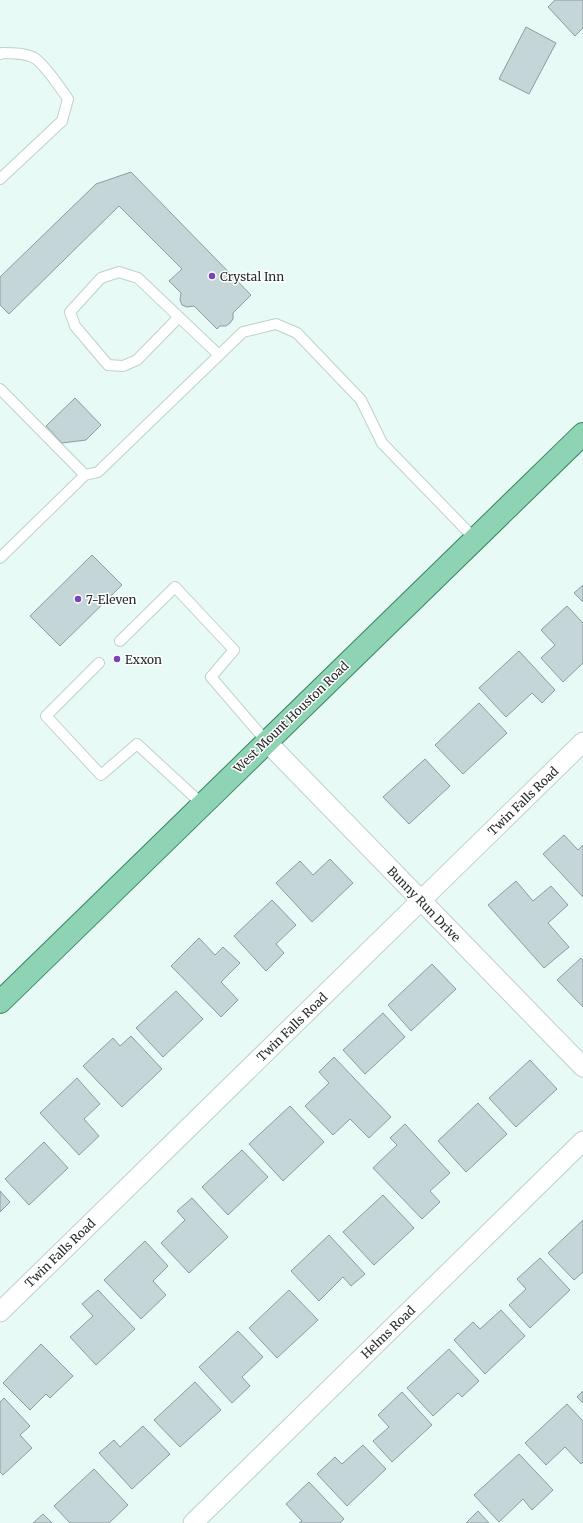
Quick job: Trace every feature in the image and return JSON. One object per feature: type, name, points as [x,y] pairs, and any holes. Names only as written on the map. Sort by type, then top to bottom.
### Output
[{"type":"main road","name":"West Mount Houston Road","points":[[0,1002],[583,434]]},
{"type":"street","name":"Bunny Run Drive","points":[[266,742],[583,1067]]},
{"type":"street","name":"Twin Falls Road","points":[[0,1312],[583,742]]},
{"type":"street","name":"Helms Road","points":[[193,1523],[583,1141]]},
{"type":"lane","points":[[0,54],[18,53],[35,59],[57,82],[68,99],[62,121],[0,179]]},
{"type":"lane","points":[[179,317],[137,360],[123,366],[108,364],[75,326],[70,312],[101,278],[119,272],[138,278],[218,354]]},
{"type":"lane","points":[[0,558],[85,475],[98,472],[218,354],[243,332],[276,324],[297,333],[361,400],[382,443],[475,539]]},
{"type":"lane","points":[[0,389],[85,475]]},
{"type":"lane","points":[[120,641],[174,587],[234,650],[211,677],[266,742]]},
{"type":"lane","points":[[99,663],[46,716],[101,775],[137,744],[202,804]]},
{"type":"building","points":[[555,0],[583,0],[583,28],[575,36],[548,7]]},
{"type":"building","points":[[526,27],[556,43],[529,94],[499,79]]},
{"type":"building","points":[[131,172],[251,295],[233,313],[233,319],[230,323],[226,326],[220,326],[217,329],[194,306],[187,307],[182,305],[180,300],[181,293],[169,281],[182,269],[119,206],[9,314],[0,305],[0,277],[96,184]]},
{"type":"building","points":[[75,398],[101,425],[86,440],[62,443],[46,426]]},
{"type":"building","name":"7-Eleven","points":[[92,555],[122,585],[60,646],[30,616]]},
{"type":"building","points":[[583,585],[583,602],[574,593]]},
{"type":"building","points":[[567,606],[583,623],[583,663],[563,682],[541,658],[555,645],[541,630]]},
{"type":"building","points":[[519,651],[555,690],[542,703],[532,693],[506,717],[479,688]]},
{"type":"building","points":[[479,703],[507,733],[463,774],[435,745]]},
{"type":"building","points":[[425,759],[450,786],[409,824],[383,797]]},
{"type":"building","points":[[564,835],[578,850],[583,845],[583,897],[543,854]]},
{"type":"building","points":[[330,859],[353,883],[312,922],[276,883],[300,861],[313,875]]},
{"type":"building","points":[[516,881],[533,901],[551,886],[568,905],[548,923],[569,947],[544,968],[488,905]]},
{"type":"building","points":[[272,900],[296,925],[276,944],[284,953],[266,971],[234,936]]},
{"type":"building","points":[[199,938],[215,955],[223,947],[240,963],[221,982],[238,1000],[221,1017],[171,966]]},
{"type":"building","points":[[581,958],[583,960],[583,1007],[557,980]]},
{"type":"building","points":[[432,964],[456,989],[411,1031],[388,1005]]},
{"type":"building","points":[[176,991],[203,1019],[163,1057],[136,1028]]},
{"type":"building","points":[[383,1013],[405,1037],[365,1074],[343,1050]]},
{"type":"building","points":[[131,1036],[162,1069],[122,1107],[83,1066],[113,1038],[120,1046]]},
{"type":"building","points":[[334,1057],[391,1117],[369,1138],[350,1119],[333,1135],[305,1106],[329,1083],[319,1072]]},
{"type":"building","points":[[530,1060],[557,1089],[516,1127],[489,1098]]},
{"type":"building","points":[[77,1078],[100,1104],[84,1119],[99,1136],[79,1155],[40,1113]]},
{"type":"building","points":[[478,1103],[507,1134],[466,1172],[438,1141]]},
{"type":"building","points":[[290,1106],[324,1142],[283,1181],[249,1144]]},
{"type":"building","points":[[405,1124],[450,1173],[430,1191],[440,1202],[422,1219],[373,1168],[397,1145],[390,1138]]},
{"type":"building","points":[[44,1142],[68,1168],[29,1205],[5,1179]]},
{"type":"building","points":[[242,1150],[268,1177],[228,1215],[202,1187]]},
{"type":"building","points":[[0,1191],[10,1202],[0,1212]]},
{"type":"building","points":[[383,1195],[414,1228],[374,1265],[343,1232]]},
{"type":"building","points":[[192,1198],[228,1237],[189,1273],[161,1243],[185,1220],[177,1211]]},
{"type":"building","points":[[583,1220],[583,1272],[574,1280],[548,1253]]},
{"type":"building","points":[[329,1235],[365,1274],[351,1286],[343,1277],[319,1301],[291,1271]]},
{"type":"building","points":[[145,1241],[168,1266],[153,1281],[166,1295],[141,1319],[104,1280]]},
{"type":"building","points":[[540,1258],[570,1290],[530,1328],[509,1305],[526,1289],[517,1279]]},
{"type":"building","points":[[98,1290],[135,1329],[96,1365],[70,1337],[93,1316],[82,1304]]},
{"type":"building","points":[[289,1290],[318,1320],[277,1358],[249,1328]]},
{"type":"building","points":[[501,1310],[525,1336],[485,1374],[454,1340],[473,1322],[480,1329]]},
{"type":"building","points":[[238,1331],[263,1357],[242,1377],[250,1386],[232,1403],[199,1367]]},
{"type":"building","points":[[41,1344],[73,1376],[50,1398],[46,1394],[30,1410],[3,1383]]},
{"type":"building","points":[[449,1349],[479,1381],[462,1397],[458,1393],[433,1416],[407,1388]]},
{"type":"building","points":[[195,1382],[221,1410],[180,1447],[154,1420]]},
{"type":"building","points":[[583,1391],[583,1403],[577,1397]]},
{"type":"building","points":[[402,1392],[432,1425],[392,1462],[373,1441],[389,1427],[378,1415]]},
{"type":"building","points":[[4,1398],[30,1426],[20,1435],[32,1448],[3,1475],[0,1472],[0,1402]]},
{"type":"building","points":[[567,1404],[583,1421],[583,1462],[581,1464],[565,1447],[546,1465],[525,1443]]},
{"type":"building","points":[[143,1426],[170,1454],[132,1489],[99,1453],[114,1440],[120,1447]]},
{"type":"building","points":[[363,1445],[386,1469],[347,1506],[317,1474],[335,1457],[342,1464]]},
{"type":"building","points":[[519,1454],[553,1490],[532,1510],[523,1499],[499,1522],[474,1495]]},
{"type":"building","points":[[94,1469],[128,1505],[109,1523],[70,1523],[54,1506]]},
{"type":"building","points":[[309,1482],[344,1519],[340,1523],[299,1523],[302,1521],[286,1504]]},
{"type":"building","points":[[478,1511],[489,1523],[466,1523]]},
{"type":"building","points":[[43,1514],[52,1523],[33,1523]]},
{"type":"place","name":"Crystal Inn","points":[[212,276]]},
{"type":"place","name":"7-Eleven","points":[[78,599]]},
{"type":"place","name":"Exxon","points":[[117,659]]}]
